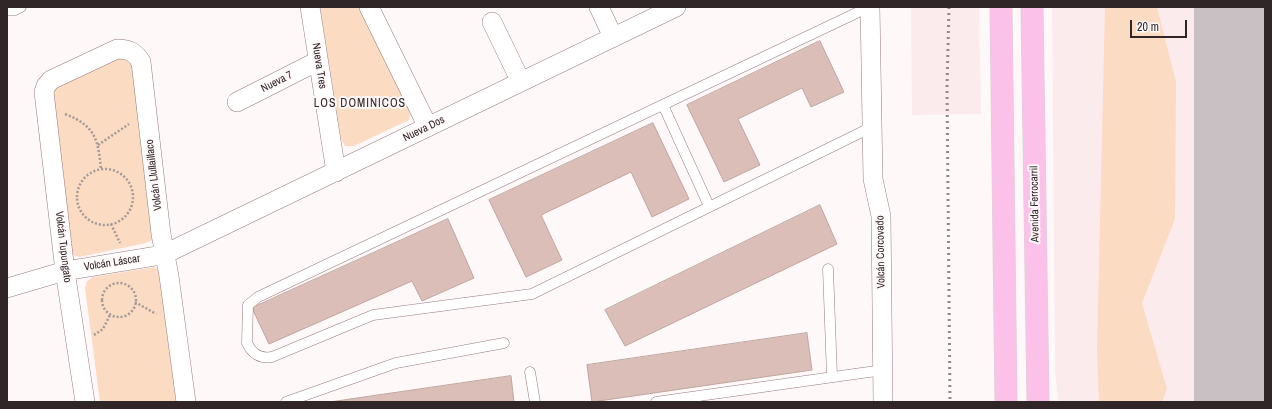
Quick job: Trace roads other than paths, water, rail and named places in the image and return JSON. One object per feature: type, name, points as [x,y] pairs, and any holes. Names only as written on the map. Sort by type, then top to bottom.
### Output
[{"type":"main road","points":[[1001,7],[1006,402]]},
{"type":"main road","name":"Avenida Ferrocarril","points":[[1032,7],[1038,402]]},
{"type":"street","name":"Nueva Tres","points":[[310,7],[336,172]]},
{"type":"street","points":[[369,7],[428,127]]},
{"type":"street","points":[[599,7],[614,37]]},
{"type":"street","name":"Nueva Dos","points":[[168,252],[676,7]]},
{"type":"street","name":"Volcán Corcovado","points":[[870,7],[873,179],[881,216],[883,402]]},
{"type":"street","points":[[492,22],[520,82]]},
{"type":"street","name":"Volcán Llullaillaco","points":[[45,101],[46,86],[51,80],[117,49],[132,51],[140,62],[146,112],[168,252],[186,402]]},
{"type":"street","name":"Nueva 7","points":[[237,102],[318,61]]},
{"type":"street","name":"Volcán Tupungato","points":[[45,101],[66,271],[85,402]]},
{"type":"street","name":"Volcán Láscar","points":[[7,288],[66,271],[168,252]]},
{"type":"lane","points":[[7,10],[21,7]]},
{"type":"lane","points":[[870,7],[258,297],[248,305],[247,343],[254,353],[259,356],[272,358],[373,315],[532,294],[708,206],[872,127]]},
{"type":"lane","points":[[663,105],[708,206]]},
{"type":"lane","points":[[828,269],[832,376]]},
{"type":"lane","points":[[286,402],[396,363],[504,343]]},
{"type":"lane","points":[[656,402],[883,370]]},
{"type":"lane","points":[[530,372],[535,402]]},
{"type":"railway","points":[[949,7],[947,87],[950,402]]},
{"type":"district","name":"LOS DOMINICOS","points":[[360,104]]}]
